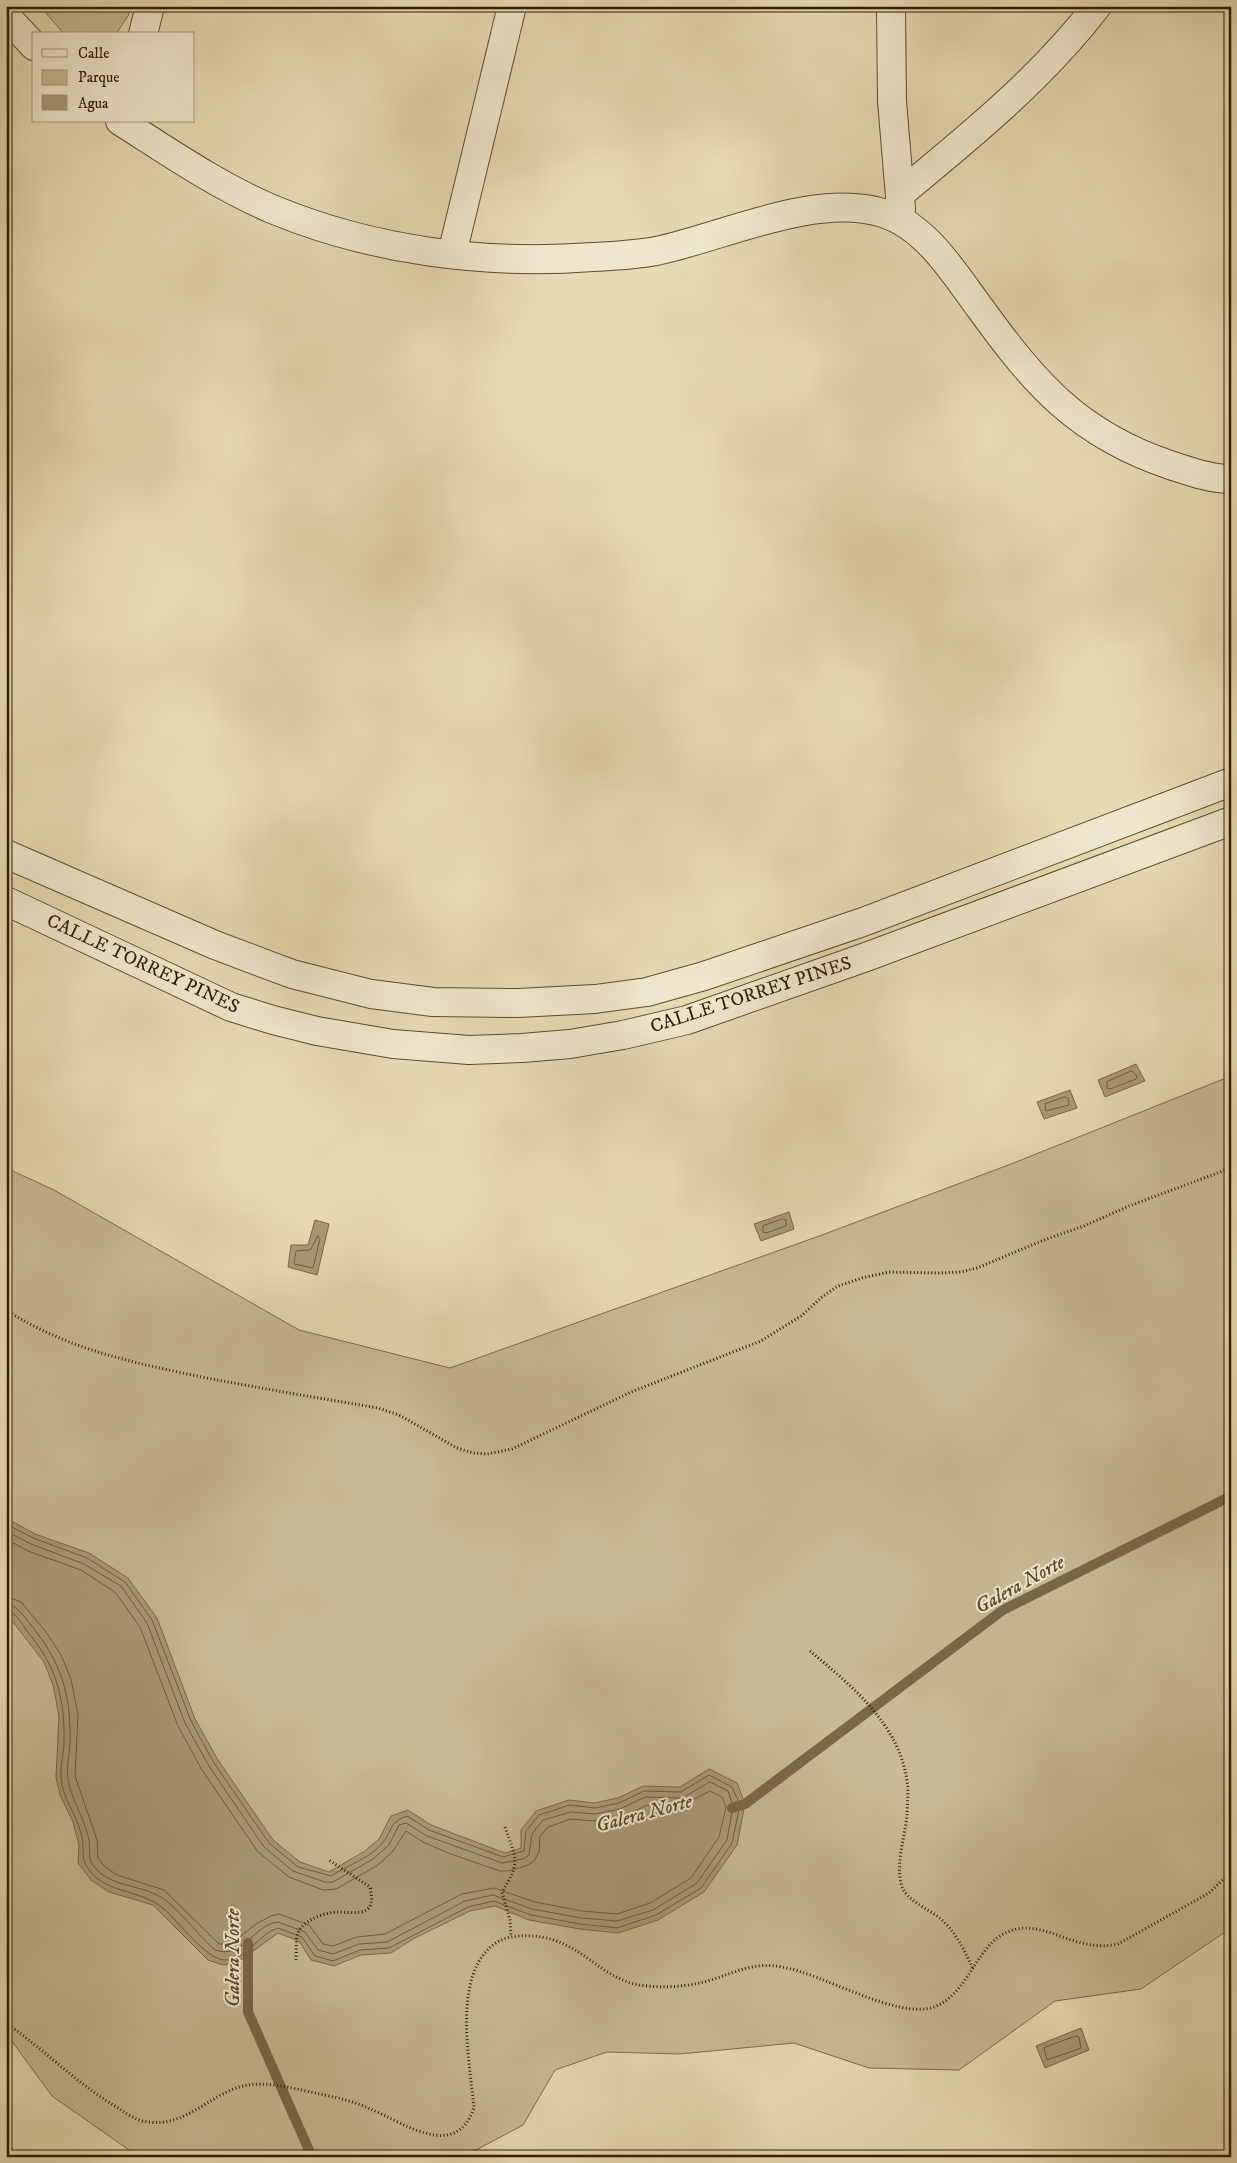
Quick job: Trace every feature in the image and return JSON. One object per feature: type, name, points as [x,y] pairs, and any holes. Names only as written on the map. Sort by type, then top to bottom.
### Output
[{"type":"street","points":[[144,32],[150,6]]},
{"type":"street","points":[[452,254],[512,6]]},
{"type":"street","points":[[891,6],[892,101],[901,207],[949,265],[1024,367],[1057,401],[1085,424],[1152,459],[1185,470],[1231,480]]},
{"type":"street","points":[[122,122],[218,182],[271,208],[327,229],[402,247],[452,254],[546,261],[638,254],[674,247],[778,216],[817,210],[847,208],[878,211],[901,207],[1048,61],[1097,6]]},
{"type":"street","points":[[6,16],[32,44]]},
{"type":"street","name":"CALLE TORREY PINES","points":[[6,854],[215,945],[292,974],[371,994],[433,1002],[518,1003],[595,999],[647,992],[704,976],[844,929],[1231,782]]},
{"type":"street","name":"CALLE TORREY PINES","points":[[6,901],[231,1007],[273,1020],[317,1031],[393,1044],[469,1050],[522,1048],[570,1044],[623,1035],[687,1020],[866,957],[1231,821]]},
{"type":"path","points":[[6,1310],[44,1331],[116,1359],[238,1385],[378,1408],[399,1415],[457,1448],[487,1454],[512,1449],[631,1392],[761,1341],[782,1329],[822,1298],[846,1283],[890,1272],[940,1273],[961,1272],[977,1268],[1044,1240],[1084,1226],[1129,1206],[1231,1168]]},
{"type":"path","points":[[810,1651],[857,1692],[879,1716],[892,1736],[903,1760],[908,1784],[901,1883],[911,1898],[934,1914],[952,1931],[973,1969]]},
{"type":"path","points":[[505,1827],[516,1858],[514,1872],[502,1892],[510,1920],[512,1936]]},
{"type":"path","points":[[296,1960],[298,1932],[311,1919],[336,1912],[356,1915],[369,1907],[373,1899],[370,1887],[329,1860]]},
{"type":"path","points":[[6,2024],[84,2087],[131,2116],[148,2122],[165,2122],[183,2117],[239,2087],[272,2085],[335,2097],[369,2108],[416,2130],[434,2136],[448,2136],[461,2130],[469,2120],[474,2108],[467,2010],[472,1980],[482,1957],[489,1948],[497,1942],[512,1936],[540,1936],[568,1944],[604,1969],[634,1985],[683,1986],[710,1980],[750,1965],[767,1964],[801,1971],[890,2005],[906,2008],[932,2008],[944,2002],[973,1969],[981,1955],[990,1945],[1005,1934],[1018,1929],[1034,1929],[1090,1946],[1104,1947],[1118,1944],[1210,1894],[1231,1872]]},
{"type":"green space","points":[[40,6],[131,6],[128,16],[117,32],[62,32]]},
{"type":"green space","points":[[1231,1076],[1231,1928],[1141,1989],[1055,2001],[959,2070],[869,2068],[794,2043],[680,2054],[607,2052],[555,2070],[523,2125],[463,2157],[139,2157],[52,2096],[6,2033],[6,1168],[54,1190],[299,1330],[450,1368],[822,1235],[1011,1164]]},
{"type":"water","points":[[1136,1064],[1145,1081],[1105,1097],[1098,1080]]},
{"type":"water","points":[[1070,1090],[1077,1108],[1044,1119],[1037,1102]]},
{"type":"water","points":[[789,1212],[794,1229],[761,1241],[754,1224]]},
{"type":"water","points":[[315,1220],[329,1224],[317,1275],[288,1267],[291,1245],[308,1245]]},
{"type":"water","points":[[6,1518],[35,1534],[89,1553],[128,1578],[157,1618],[195,1719],[218,1760],[273,1840],[300,1862],[329,1872],[365,1851],[379,1839],[391,1816],[408,1810],[431,1825],[505,1853],[521,1848],[521,1830],[536,1811],[569,1800],[594,1803],[618,1798],[643,1786],[680,1787],[709,1769],[737,1783],[745,1804],[737,1845],[704,1892],[658,1920],[618,1933],[580,1929],[529,1920],[495,1906],[470,1911],[413,1939],[391,1953],[361,1955],[334,1966],[311,1960],[299,1941],[278,1933],[238,1962],[223,1965],[208,1960],[153,1905],[109,1892],[91,1880],[78,1863],[79,1845],[73,1822],[60,1795],[56,1777],[59,1716],[53,1685],[44,1662],[6,1613]]},
{"type":"water","points":[[1081,2028],[1089,2050],[1045,2068],[1036,2046]]},
{"type":"waterway","name":"Galera Norte","points":[[732,1808],[745,1804],[1003,1610],[1231,1496]]},
{"type":"waterway","name":"Galera Norte","points":[[248,1943],[248,2012],[312,2157]]}]
